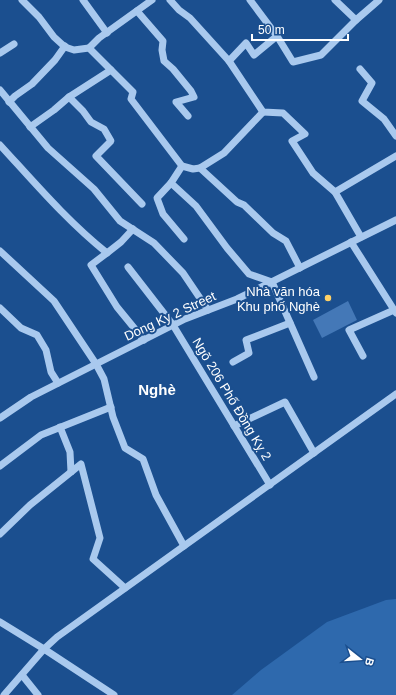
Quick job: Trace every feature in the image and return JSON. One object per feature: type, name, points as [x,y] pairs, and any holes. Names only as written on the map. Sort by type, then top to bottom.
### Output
[{"type":"street","points":[[22,0],[39,17],[54,37],[64,46],[74,50],[89,48],[152,0]]},
{"type":"street","points":[[84,0],[107,33]]},
{"type":"street","points":[[170,0],[179,10],[190,18],[229,60],[263,112]]},
{"type":"street","points":[[250,0],[294,62],[322,55],[356,20],[379,0]]},
{"type":"street","points":[[335,0],[356,20]]},
{"type":"street","points":[[137,11],[163,40],[162,50],[164,61],[173,69],[194,97],[176,102],[188,116]]},
{"type":"street","points":[[229,60],[246,43],[254,55],[276,36]]},
{"type":"street","points":[[0,53],[14,44]]},
{"type":"street","points":[[9,102],[32,84],[55,60],[64,46]]},
{"type":"street","points":[[89,48],[133,92],[130,99],[182,166],[193,169],[200,168],[224,154],[263,112],[283,113],[305,134],[292,141],[313,173],[335,192],[361,237]]},
{"type":"street","points":[[360,69],[372,84],[362,101],[384,120],[396,136]]},
{"type":"street","points":[[30,127],[69,97],[111,70]]},
{"type":"street","points":[[0,90],[48,148],[94,189],[120,220],[154,243],[183,273],[208,310]]},
{"type":"street","points":[[69,97],[83,111],[91,122],[104,129],[111,141],[96,156],[142,204]]},
{"type":"street","points":[[0,145],[61,211],[107,253]]},
{"type":"street","points":[[335,192],[396,156]]},
{"type":"street","points":[[182,166],[171,183],[157,198],[163,214],[184,239]]},
{"type":"street","points":[[200,168],[237,202],[244,205],[273,233],[286,241],[300,268]]},
{"type":"street","points":[[171,183],[196,206],[227,248],[249,274],[272,282],[314,377]]},
{"type":"street","name":"Dong Ky 2 Street","points":[[0,418],[30,398],[58,383],[174,325],[237,299],[396,220]]},
{"type":"street","points":[[133,229],[121,242],[91,265],[117,307],[144,340]]},
{"type":"street","points":[[351,242],[395,311],[349,330],[363,356]]},
{"type":"street","points":[[0,251],[54,301],[96,364],[104,378],[113,417],[125,448],[143,459],[156,495],[184,546]]},
{"type":"street","name":"Ngõ 206 Phố Đồng Kỵ 2","points":[[128,267],[174,325],[270,485]]},
{"type":"street","points":[[0,308],[21,328],[37,335],[46,350],[51,372],[58,383]]},
{"type":"street","points":[[233,362],[249,353],[246,340],[290,323]]},
{"type":"street","points":[[4,695],[44,649],[57,637],[396,394]]},
{"type":"street","points":[[234,426],[285,402],[314,453]]},
{"type":"street","points":[[0,466],[41,435],[111,407]]},
{"type":"street","points":[[60,427],[70,452],[71,472]]},
{"type":"street","points":[[0,534],[30,505],[81,464],[100,538],[93,559],[126,588]]},
{"type":"street","points":[[0,622],[114,695]]},
{"type":"street","points":[[22,675],[38,695]]},
{"type":"shaded area","points":[[396,599],[396,695],[232,695],[261,670],[327,622],[386,600]]},
{"type":"building","points":[[348,301],[357,320],[322,338],[313,320]]},
{"type":"place","name":"Nhà văn hóa Khu phố Nghè","points":[[328,298]]},
{"type":"district","name":"Nghè","points":[[157,389]]}]
